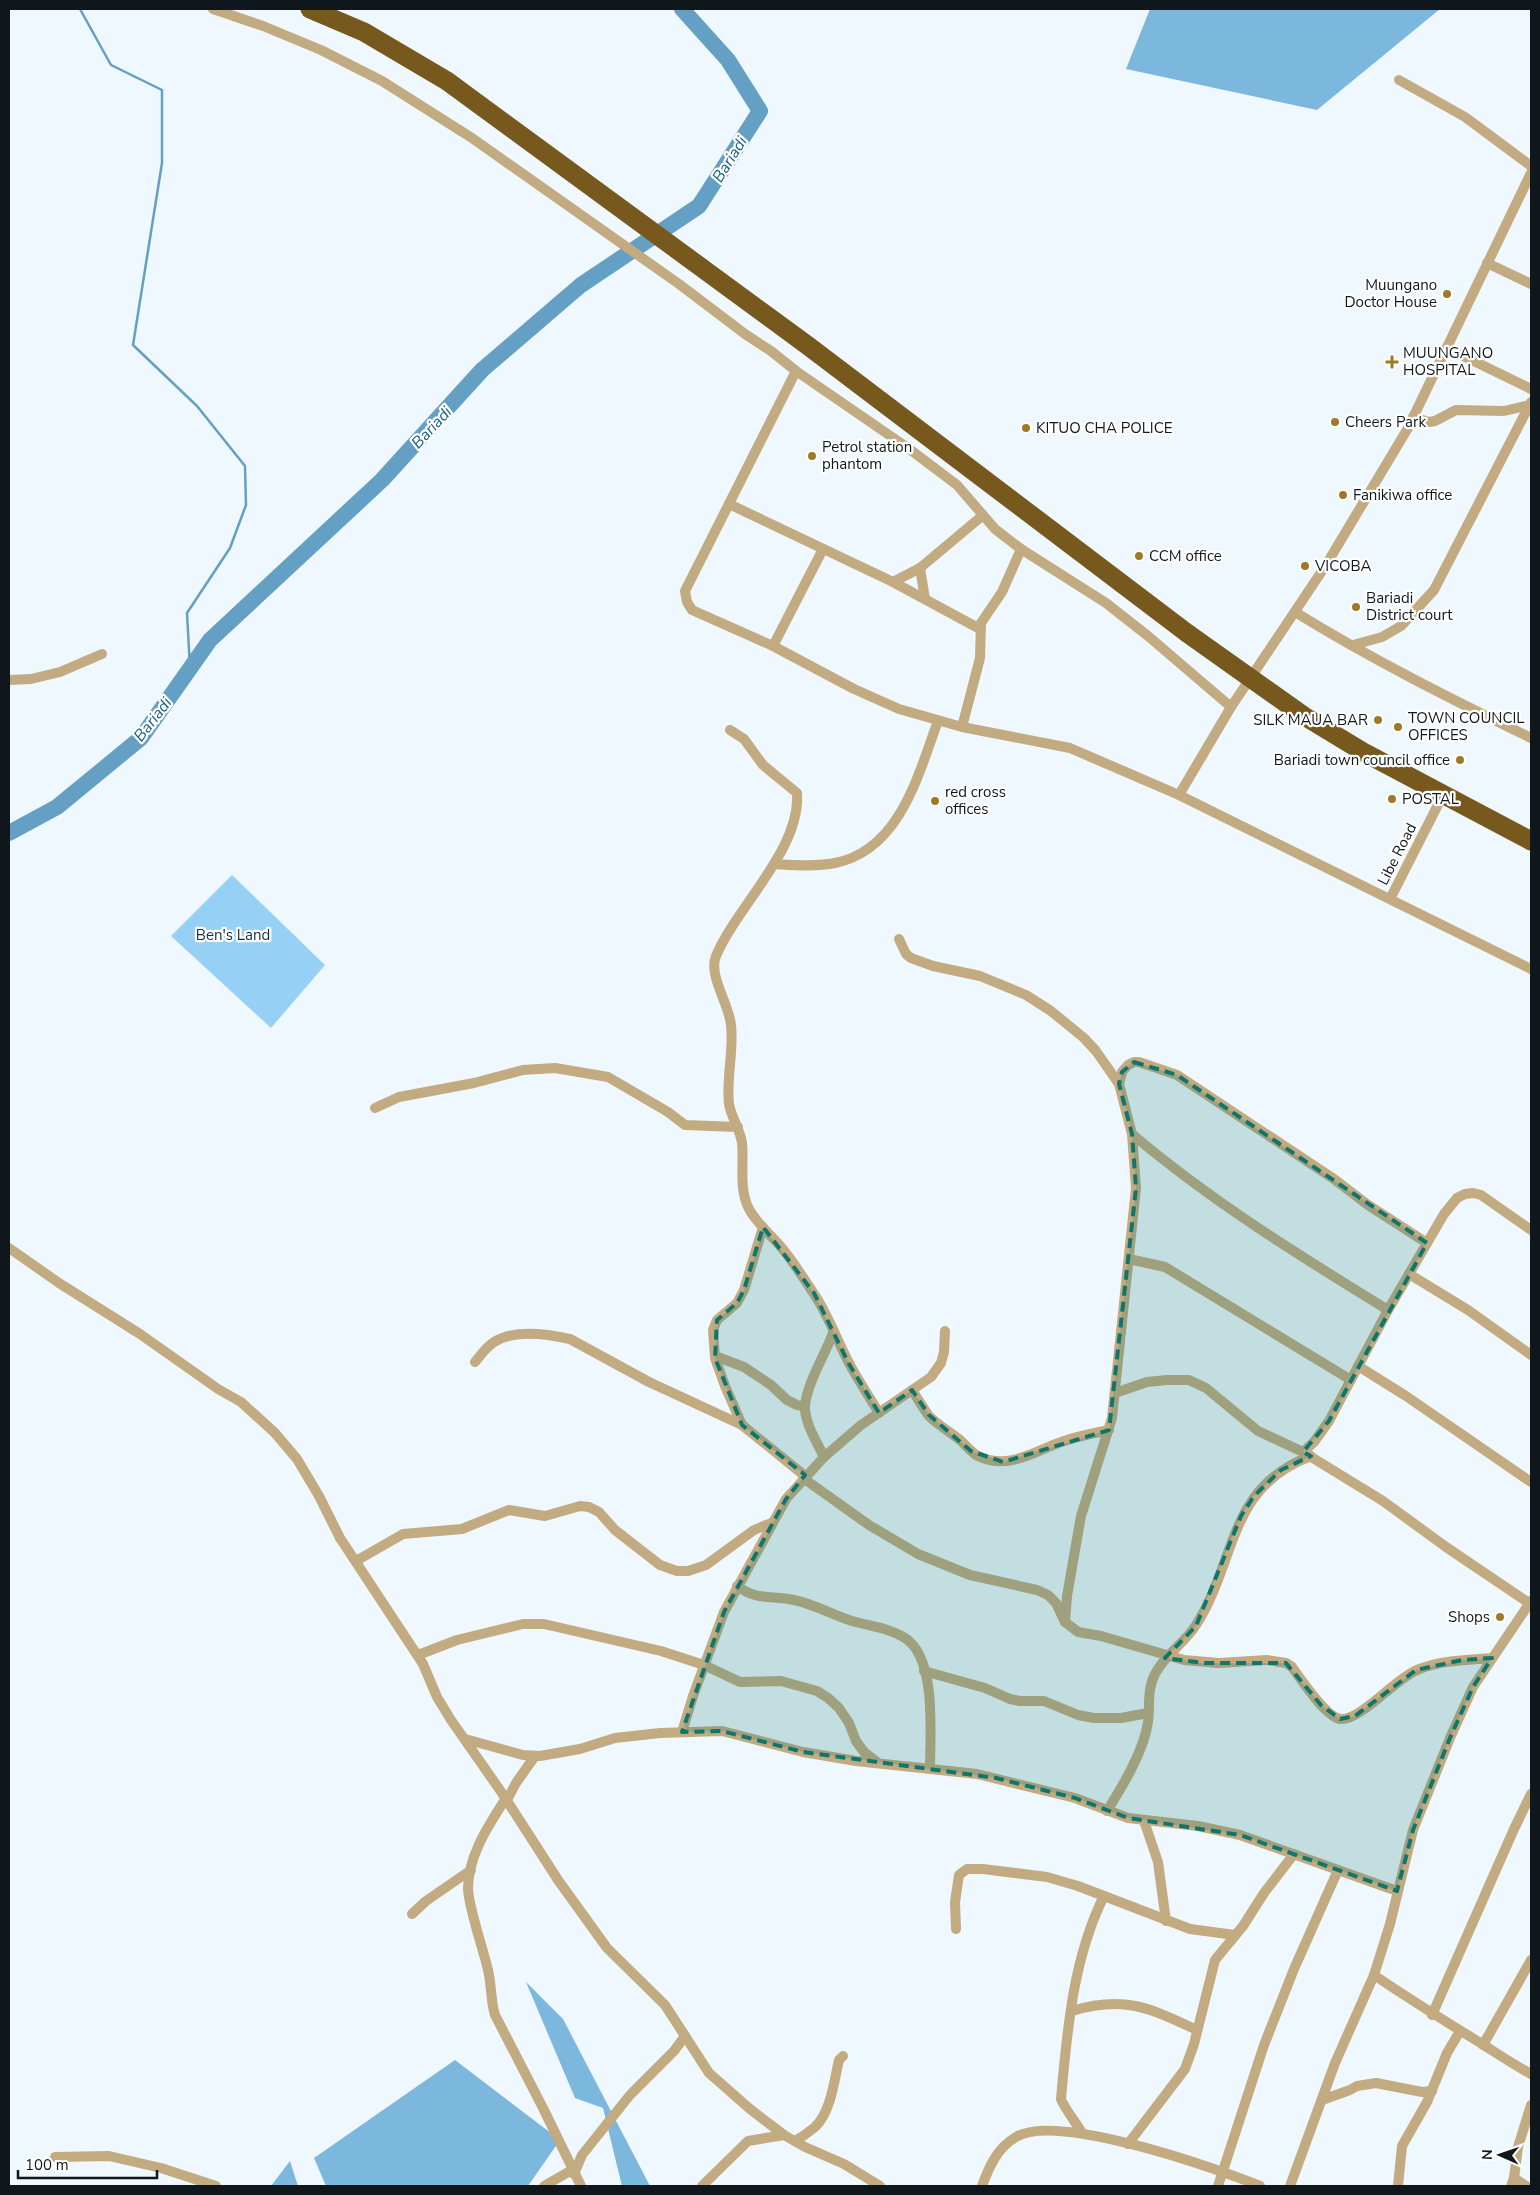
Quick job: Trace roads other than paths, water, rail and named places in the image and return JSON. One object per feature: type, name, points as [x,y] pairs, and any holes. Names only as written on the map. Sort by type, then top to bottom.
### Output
[{"type":"highway","points":[[310,9],[364,32],[446,81],[590,184],[986,479],[1187,633],[1304,716],[1364,753],[1531,842]]},
{"type":"street","points":[[213,9],[263,26],[321,50],[382,81],[472,138],[679,284],[796,371],[908,448],[951,481],[995,529],[1021,549],[1106,603],[1231,706]]},
{"type":"street","points":[[1399,80],[1464,117],[1531,166]]},
{"type":"street","points":[[1180,796],[1231,706],[1326,565],[1413,417],[1531,173]]},
{"type":"street","points":[[1487,263],[1531,284]]},
{"type":"street","points":[[1448,348],[1531,389]]},
{"type":"street","points":[[796,371],[685,591],[686,602],[692,610],[773,646],[854,689],[899,709],[938,721],[1070,748],[1180,796],[1531,969]]},
{"type":"street","points":[[1413,417],[1428,422],[1435,421],[1456,410],[1504,411],[1531,404]]},
{"type":"street","points":[[1353,645],[1382,637],[1401,626],[1434,590],[1531,404]]},
{"type":"street","points":[[729,504],[893,582],[980,629]]},
{"type":"street","points":[[893,582],[920,568],[982,516]]},
{"type":"street","points":[[773,646],[823,549]]},
{"type":"street","points":[[962,726],[980,658],[982,646],[980,629],[982,621],[1012,572],[1021,549]]},
{"type":"street","points":[[920,568],[925,599]]},
{"type":"street","points":[[1295,612],[1474,710],[1531,738]]},
{"type":"street","points":[[9,680],[31,679],[60,672],[102,654]]},
{"type":"street","points":[[774,864],[833,864],[863,854],[875,846],[894,824],[909,798],[938,721]]},
{"type":"street","points":[[730,730],[744,739],[763,765],[797,793],[795,819],[774,864],[737,919],[715,958],[714,974],[729,1011],[732,1026],[729,1098],[731,1112],[738,1127],[742,1143],[744,1192],[748,1207],[783,1249],[814,1293],[849,1364],[880,1413]]},
{"type":"street","name":"Libe Road","points":[[1390,899],[1443,795]]},
{"type":"street","points":[[899,939],[906,954],[911,958],[1007,986],[1026,995],[1051,1011],[1084,1038],[1096,1051],[1119,1084],[1132,1134],[1136,1188],[1109,1430],[1081,1516],[1067,1596],[1065,1622]]},
{"type":"street","points":[[1119,1084],[1122,1072],[1134,1062],[1156,1066],[1177,1076],[1334,1179],[1368,1205],[1427,1243]]},
{"type":"street","points":[[375,1108],[399,1097],[474,1083],[523,1070],[555,1068],[608,1077],[685,1124],[738,1127]]},
{"type":"street","points":[[1132,1134],[1189,1179],[1250,1222],[1388,1310]]},
{"type":"street","points":[[1107,1811],[1121,1789],[1146,1732],[1154,1674],[1167,1656],[1196,1626],[1214,1588],[1241,1516],[1264,1484],[1281,1470],[1307,1454],[1328,1421],[1388,1310],[1451,1204],[1465,1194],[1481,1195],[1531,1230]]},
{"type":"street","points":[[742,1425],[720,1374],[715,1356],[713,1330],[716,1320],[737,1303],[740,1297],[751,1270],[763,1227]]},
{"type":"street","points":[[9,1248],[59,1283],[140,1334],[218,1389],[241,1402],[268,1427],[297,1459],[320,1496],[340,1538],[418,1655],[437,1697],[607,1948],[665,2005],[709,2073],[784,2135],[844,2164],[880,2186]]},
{"type":"street","points":[[1129,1258],[1165,1267],[1351,1380]]},
{"type":"street","points":[[1409,1274],[1468,1310],[1531,1355]]},
{"type":"street","points":[[682,1732],[724,1612],[771,1523],[786,1499],[824,1457],[880,1413],[931,1377],[941,1363],[944,1352],[945,1331]]},
{"type":"street","points":[[824,1457],[806,1417],[805,1406],[834,1333]]},
{"type":"street","points":[[475,1362],[494,1342],[505,1337],[536,1334],[570,1339],[643,1378],[742,1425],[804,1477],[869,1525],[918,1554],[970,1575],[1037,1590],[1048,1595],[1056,1602],[1065,1622],[1078,1632],[1100,1636],[1167,1656],[1205,1663],[1267,1660],[1286,1663],[1292,1667],[1321,1705],[1332,1715],[1340,1719],[1355,1716],[1401,1679],[1416,1670],[1462,1660],[1492,1658]]},
{"type":"street","points":[[715,1356],[744,1367],[772,1385],[787,1400],[797,1406],[805,1406]]},
{"type":"street","points":[[1358,1366],[1414,1400],[1531,1482]]},
{"type":"street","points":[[1114,1393],[1147,1382],[1188,1380],[1206,1388],[1258,1431],[1307,1454],[1383,1501],[1446,1547],[1530,1602],[1473,1686],[1450,1738],[1413,1830],[1390,1924],[1374,1975],[1348,2030],[1290,2186]]},
{"type":"street","points":[[912,1390],[929,1415],[939,1425],[964,1443],[979,1457],[991,1461],[1003,1462],[1020,1459],[1067,1440],[1109,1430]]},
{"type":"street","points":[[356,1561],[403,1534],[462,1529],[509,1510],[545,1516],[580,1506],[589,1507],[599,1512],[615,1530],[660,1565],[677,1571],[688,1571],[706,1565],[754,1530],[771,1523]]},
{"type":"street","points":[[737,1586],[756,1597],[796,1600],[838,1616],[892,1631],[915,1646],[924,1671],[930,1709],[930,1768]]},
{"type":"street","points":[[418,1655],[457,1640],[523,1624],[544,1624],[661,1650],[704,1665],[740,1682],[782,1681],[817,1692],[828,1698],[839,1708],[849,1723],[856,1741],[864,1752],[879,1764]]},
{"type":"street","points":[[924,1671],[985,1688],[1020,1701],[1044,1701],[1078,1715],[1094,1718],[1121,1718],[1148,1713]]},
{"type":"street","points":[[465,1739],[523,1755],[535,1756],[580,1748],[615,1738],[682,1732],[722,1732],[803,1752],[879,1764],[977,1774],[1055,1792],[1107,1811],[1144,1821],[1198,1826],[1231,1833],[1397,1891]]},
{"type":"street","points":[[535,1756],[486,1830],[475,1855],[468,1890],[488,1970],[492,2005],[503,2031],[544,2108],[581,2186]]},
{"type":"street","points":[[1432,2015],[1531,1794]]},
{"type":"street","points":[[1144,1821],[1158,1862],[1166,1921]]},
{"type":"street","points":[[1128,2144],[1185,2069],[1215,1960],[1243,1926],[1264,1893],[1294,1854]]},
{"type":"street","points":[[956,1929],[956,1885],[959,1875],[967,1869],[983,1869],[1047,1877],[1104,1896],[1190,1929],[1235,1935]]},
{"type":"street","points":[[412,1914],[426,1901],[471,1870]]},
{"type":"street","points":[[1218,2186],[1264,2045],[1294,1969],[1338,1870]]},
{"type":"street","points":[[1082,2133],[1072,2116],[1062,2105],[1066,2039],[1090,1925],[1104,1896]]},
{"type":"street","points":[[1484,2045],[1531,1960]]},
{"type":"street","points":[[1374,1975],[1432,2015],[1531,2074]]},
{"type":"street","points":[[1072,2011],[1088,2006],[1116,2002],[1170,2017],[1197,2030]]},
{"type":"street","points":[[1398,2186],[1402,2146],[1432,2091],[1447,2053],[1460,2031]]},
{"type":"street","points":[[544,2186],[573,2172],[582,2155],[630,2095],[674,2051],[685,2036]]},
{"type":"street","points":[[796,2141],[820,2121],[830,2096],[839,2060],[843,2056]]},
{"type":"street","points":[[1322,2100],[1356,2086],[1376,2083],[1422,2092],[1432,2091]]},
{"type":"street","points":[[1526,2186],[1512,2182],[1518,2147],[1531,2105]]},
{"type":"street","points":[[982,2186],[990,2166],[1001,2149],[1017,2136],[1037,2131],[1082,2133],[1128,2144],[1222,2170],[1260,2186]]},
{"type":"street","points":[[702,2186],[748,2140],[784,2135]]},
{"type":"street","points":[[55,2157],[109,2156],[161,2168],[216,2186]]},
{"type":"waterway","points":[[80,9],[111,65],[162,90],[162,163],[133,345],[197,406],[245,466],[246,505],[230,548],[187,613],[190,668]]},
{"type":"waterway","name":"Bariadi","points":[[9,833],[57,807],[141,738],[210,640],[382,480],[482,370],[581,285],[699,206],[760,111],[728,60],[682,9]]},
{"type":"place","name":"Muungano Doctor House","points":[[1447,294]]},
{"type":"place","name":"MUUNGANO HOSPITAL","points":[[1392,362]]},
{"type":"place","name":"Cheers Park","points":[[1335,422]]},
{"type":"place","name":"KITUO CHA POLICE","points":[[1026,428]]},
{"type":"place","name":"Petrol station phantom","points":[[812,456]]},
{"type":"place","name":"Fanikiwa office","points":[[1343,495]]},
{"type":"place","name":"CCM office","points":[[1139,556]]},
{"type":"place","name":"VICOBA","points":[[1305,566]]},
{"type":"place","name":"Bariadi District court","points":[[1356,607]]},
{"type":"place","name":"SILK MAUA BAR","points":[[1378,720]]},
{"type":"place","name":"TOWN COUNCIL OFFICES","points":[[1398,727]]},
{"type":"place","name":"Bariadi town council office","points":[[1460,760]]},
{"type":"place","name":"POSTAL","points":[[1392,799]]},
{"type":"place","name":"red cross offices","points":[[935,801]]},
{"type":"place","name":"Shops","points":[[1500,1617]]},
{"type":"park label","name":"Ben's Land","points":[[233,935]]}]
